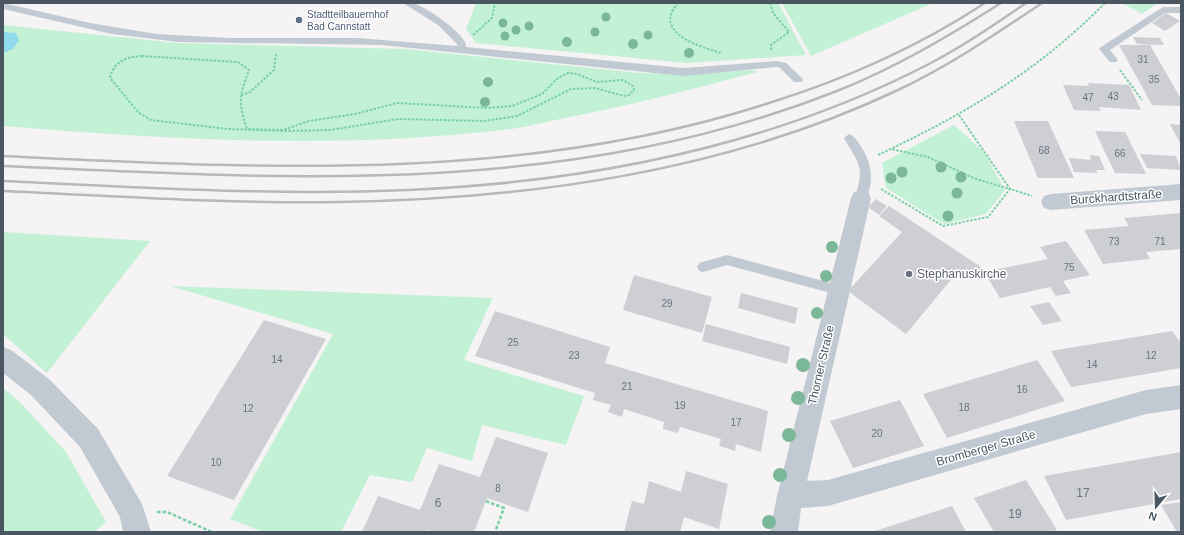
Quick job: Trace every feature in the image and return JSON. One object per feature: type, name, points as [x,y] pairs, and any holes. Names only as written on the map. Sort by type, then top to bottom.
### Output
[{"type":"street","name":"Thorner Straße","points":[[784,532],[790,496],[863,190]]},
{"type":"street","name":"Burckhardtstraße","points":[[1051,202],[1181,192]]},
{"type":"street","points":[[3,358],[40,387],[88,438],[135,522]]},
{"type":"street","name":"Bromberger Straße","points":[[790,496],[828,493],[1146,402],[1181,397]]},
{"type":"lane","points":[[408,3],[441,23],[461,46]]},
{"type":"lane","points":[[3,6],[74,23],[123,32],[178,39],[277,42],[342,40],[461,46],[684,72],[709,71],[746,66],[783,65],[798,79]]},
{"type":"lane","points":[[1113,60],[1104,49],[1163,10],[1181,10]]},
{"type":"lane","points":[[849,138],[865,161],[867,169],[863,190]]},
{"type":"lane","points":[[704,267],[727,260],[838,290]]},
{"type":"path","points":[[461,46],[492,18],[496,3]]},
{"type":"path","points":[[678,3],[673,8],[670,16],[672,25],[680,36],[693,44],[736,58],[746,66]]},
{"type":"path","points":[[770,3],[775,18],[788,29],[789,32],[771,45]]},
{"type":"path","points":[[865,161],[958,115],[1027,73],[1083,26],[1105,3]]},
{"type":"path","points":[[241,95],[250,92],[274,70],[277,42]]},
{"type":"path","points":[[241,95],[241,109],[248,129],[283,130],[308,121],[355,114],[397,103],[488,108],[512,106],[542,94],[558,78],[568,73],[577,74],[597,82],[624,80],[633,86],[634,90],[629,95],[624,96],[595,88],[571,89],[517,116],[484,121],[398,119],[330,130],[247,130],[176,124],[144,118],[112,82],[111,73],[116,64],[126,58],[134,57],[238,62],[249,70],[241,95]]},
{"type":"path","points":[[1113,60],[1142,100]]},
{"type":"path","points":[[958,115],[965,122],[1010,189]]},
{"type":"path","points":[[891,149],[928,157],[976,179],[1051,202]]},
{"type":"path","points":[[863,190],[886,191],[943,226],[988,217],[1010,189]]},
{"type":"path","points":[[486,502],[504,508],[495,532]]},
{"type":"path","points":[[135,522],[167,512],[212,532]]},
{"type":"green space","points":[[476,3],[778,3],[806,55],[687,63],[476,43],[466,29]]},
{"type":"green space","points":[[782,3],[933,3],[811,56]]},
{"type":"green space","points":[[1122,3],[1158,3],[1142,14]]},
{"type":"green space","points":[[1158,3],[1181,3],[1181,4]]},
{"type":"green space","points":[[3,25],[177,43],[405,49],[639,73],[685,74],[752,70],[757,72],[644,101],[511,129],[448,135],[321,141],[193,139],[3,126]]},
{"type":"green space","points":[[954,125],[983,151],[1005,190],[986,214],[944,224],[886,188],[882,163]]},
{"type":"green space","points":[[3,232],[150,241],[47,373],[3,334]]},
{"type":"green space","points":[[170,286],[493,298],[464,360],[584,396],[566,445],[482,425],[472,461],[427,448],[412,482],[370,475],[341,532],[263,532],[230,519],[333,334]]},
{"type":"green space","points":[[3,388],[19,401],[66,452],[106,522],[94,532],[3,532]]},
{"type":"water","points":[[3,32],[16,33],[19,40],[13,49],[3,53]]},
{"type":"building","points":[[1166,13],[1180,21],[1165,31],[1152,23]]},
{"type":"building","points":[[1133,37],[1160,38],[1164,45],[1137,44]]},
{"type":"building","points":[[1119,45],[1150,45],[1181,99],[1181,106],[1152,105]]},
{"type":"building","points":[[1088,83],[1129,85],[1141,110],[1099,107],[1101,111],[1074,110],[1063,85],[1089,86]]},
{"type":"building","points":[[1014,121],[1048,121],[1074,178],[1038,178]]},
{"type":"building","points":[[1170,124],[1181,125],[1181,145]]},
{"type":"building","points":[[1095,131],[1125,132],[1146,174],[1115,173]]},
{"type":"building","points":[[1140,154],[1176,156],[1181,170],[1147,168]]},
{"type":"building","points":[[1090,155],[1099,156],[1105,170],[1096,170],[1098,173],[1074,172],[1069,158],[1091,160]]},
{"type":"building","points":[[876,199],[887,206],[879,215],[868,207]]},
{"type":"building","name":"Stephanuskirche","points":[[889,206],[981,267],[971,278],[959,270],[906,334],[848,291],[902,232],[879,216]]},
{"type":"building","points":[[1181,213],[1181,249],[1146,252],[1150,259],[1103,264],[1084,230],[1129,226],[1124,218]]},
{"type":"building","points":[[1066,241],[1090,275],[1063,281],[1071,293],[1056,296],[1050,287],[1000,298],[984,272],[1048,259],[1040,247]]},
{"type":"building","points":[[634,275],[712,297],[702,333],[623,310]]},
{"type":"building","points":[[741,293],[798,308],[795,324],[738,308]]},
{"type":"building","points":[[1049,302],[1062,321],[1043,325],[1030,306]]},
{"type":"building","points":[[495,311],[610,347],[605,363],[768,411],[761,452],[736,444],[735,451],[719,446],[721,439],[680,427],[678,433],[663,429],[664,422],[624,409],[622,417],[608,412],[611,405],[593,400],[595,393],[475,356]]},
{"type":"building","points":[[264,320],[326,339],[234,500],[167,476]]},
{"type":"building","points":[[706,324],[790,347],[787,364],[702,341]]},
{"type":"building","points":[[1172,331],[1181,343],[1181,368],[1071,387],[1051,351]]},
{"type":"building","points":[[1037,360],[1065,401],[947,438],[923,394]]},
{"type":"building","points":[[900,400],[924,446],[853,468],[830,421]]},
{"type":"building","points":[[496,437],[548,453],[528,512],[487,498],[474,532],[434,532],[428,530],[427,532],[362,532],[378,496],[420,510],[439,464],[480,477]]},
{"type":"building","points":[[1181,452],[1181,499],[1066,520],[1044,476]]},
{"type":"building","points":[[686,471],[728,484],[719,529],[684,517],[680,532],[624,532],[632,501],[644,504],[649,481],[681,492]]},
{"type":"building","points":[[1026,480],[1057,530],[1050,532],[994,532],[974,498]]},
{"type":"building","points":[[1181,502],[1181,532],[1177,532],[1161,505]]},
{"type":"building","points":[[952,506],[966,532],[872,532]]},
{"type":"railway","points":[[3,156],[196,164],[293,166],[389,164],[485,159],[581,147],[675,129],[798,94],[854,72],[908,48],[985,3]]},
{"type":"railway","points":[[3,166],[215,175],[320,176],[425,174],[529,165],[632,150],[735,125],[837,91],[901,62],[1001,3]]},
{"type":"railway","points":[[3,181],[206,190],[357,192],[475,186],[541,179],[608,169],[674,155],[740,138],[804,118],[866,94],[953,51],[978,36],[1026,3]]},
{"type":"railway","points":[[3,191],[213,201],[339,202],[410,200],[482,195],[554,187],[625,176],[695,161],[764,142],[832,118],[898,90],[936,71],[990,38],[1042,3]]},
{"type":"place","name":"Stadtteilbauernhof Bad Cannstatt","points":[[299,20]]},
{"type":"place","name":"Stephanuskirche","points":[[909,274]]}]
